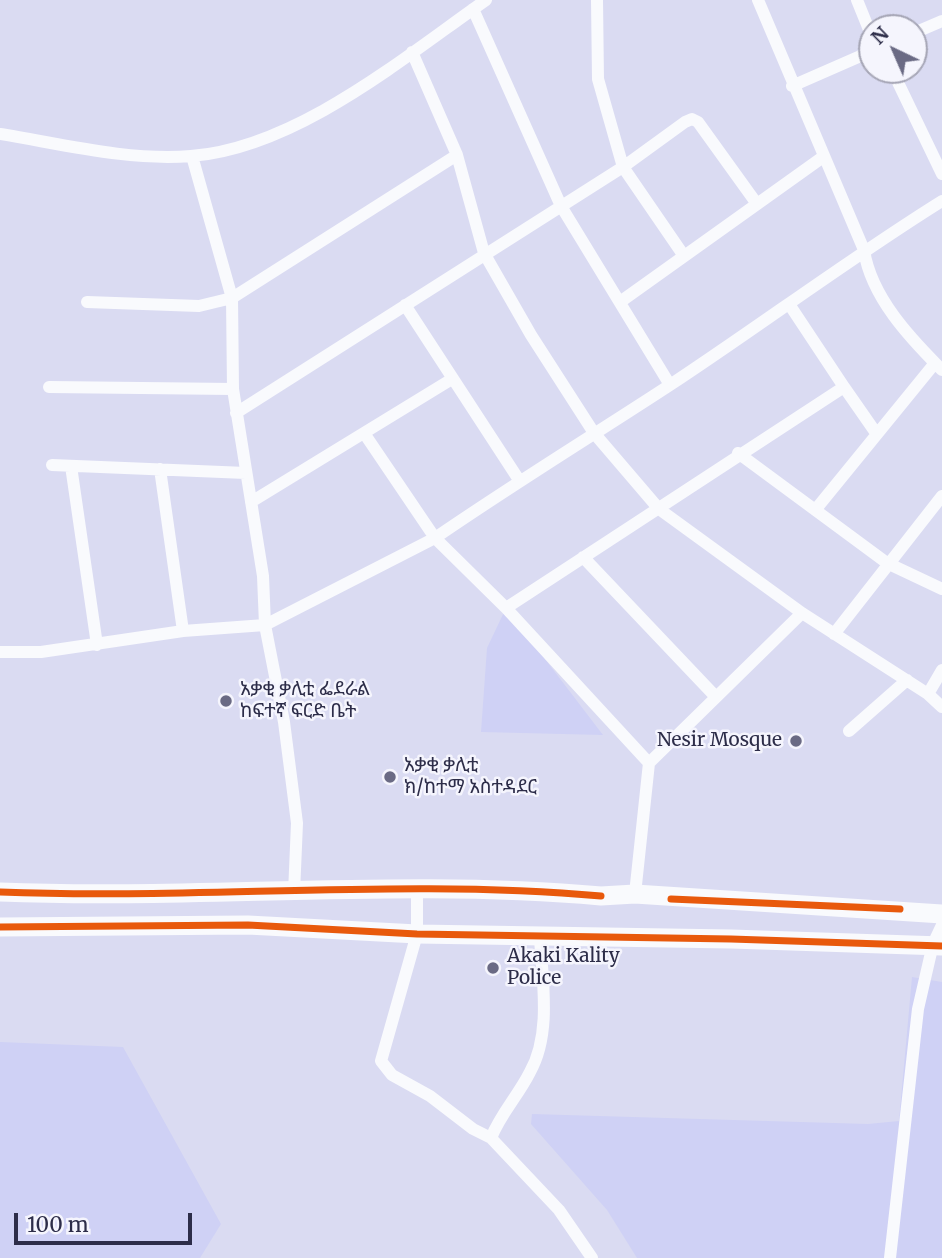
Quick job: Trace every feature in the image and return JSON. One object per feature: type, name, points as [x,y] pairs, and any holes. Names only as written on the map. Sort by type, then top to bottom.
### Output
[{"type":"main road","points":[[0,892],[293,893],[417,890],[601,896],[635,894],[671,899],[942,914]]},
{"type":"main road","points":[[0,927],[248,925],[416,934],[939,943]]},
{"type":"street","points":[[0,134],[134,155],[192,156],[252,142],[291,127],[326,109],[486,0]]},
{"type":"street","points":[[597,0],[598,79],[623,167],[684,256]]},
{"type":"street","points":[[758,0],[863,250],[872,280],[899,322],[939,367],[876,433],[816,509]]},
{"type":"street","points":[[473,9],[561,206],[670,385]]},
{"type":"street","points":[[412,52],[457,155],[484,253],[531,335],[594,433],[659,509],[802,613],[928,694],[942,707]]},
{"type":"street","points":[[792,86],[858,57]]},
{"type":"street","points":[[899,84],[942,174]]},
{"type":"street","points":[[236,412],[623,167],[692,119],[698,122],[757,204]]},
{"type":"street","points":[[87,302],[199,306],[232,298],[457,155]]},
{"type":"street","points":[[192,156],[232,298],[233,389],[263,576],[265,625],[284,722],[297,822],[293,893]]},
{"type":"street","points":[[620,302],[823,156]]},
{"type":"street","points":[[0,652],[41,652],[183,631],[265,625],[435,538],[519,480],[670,385],[863,250],[942,201]]},
{"type":"street","points":[[789,304],[876,433]]},
{"type":"street","points":[[405,305],[519,480]]},
{"type":"street","points":[[251,502],[452,379]]},
{"type":"street","points":[[49,387],[233,389]]},
{"type":"street","points":[[506,607],[659,509],[738,453],[844,387]]},
{"type":"street","points":[[364,433],[435,538],[506,607],[649,763]]},
{"type":"street","points":[[738,453],[887,563],[911,571],[942,589]]},
{"type":"street","points":[[51,466],[246,473]]},
{"type":"street","points":[[71,466],[97,645]]},
{"type":"street","points":[[160,469],[183,631]]},
{"type":"street","points":[[834,634],[942,496]]},
{"type":"street","points":[[583,557],[715,696]]},
{"type":"street","points":[[635,894],[649,763],[802,613]]},
{"type":"street","points":[[928,694],[942,670]]},
{"type":"street","points":[[849,731],[907,680]]},
{"type":"street","points":[[417,890],[416,934],[381,1061],[392,1075],[430,1096],[473,1129],[491,1138],[559,1210],[592,1258]]},
{"type":"street","points":[[890,1258],[918,1009],[942,925]]},
{"type":"street","points":[[491,1138],[502,1111],[531,1072],[537,1057],[543,1018],[540,937]]},
{"type":"shaded area","points":[[506,608],[603,735],[481,732],[487,648]]},
{"type":"shaded area","points":[[912,977],[942,982],[942,1258],[637,1258],[607,1210],[531,1124],[532,1114],[868,1124],[899,1121]]},
{"type":"shaded area","points":[[0,1042],[123,1047],[221,1224],[200,1258],[0,1258]]},
{"type":"cycle path","points":[[0,892],[75,894],[451,889],[601,896]]},
{"type":"cycle path","points":[[671,899],[900,909]]},
{"type":"cycle path","points":[[0,927],[248,925],[417,934],[731,939],[942,946]]},
{"type":"place","name":"አቃቂ ቃሊቲ ፌደራል ከፍተኛ ፍርድ ቤት","points":[[226,701]]},
{"type":"place","name":"Nesir Mosque","points":[[796,741]]},
{"type":"place","name":"አቃቂ ቃሊቲ ክ/ከተማ አስተዳደር","points":[[390,777]]},
{"type":"place","name":"Akaki Kality Police","points":[[493,968]]}]
